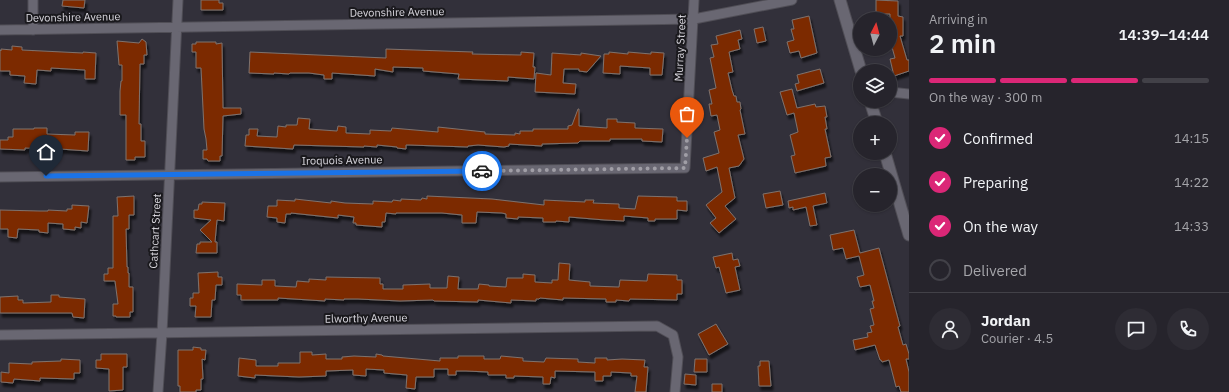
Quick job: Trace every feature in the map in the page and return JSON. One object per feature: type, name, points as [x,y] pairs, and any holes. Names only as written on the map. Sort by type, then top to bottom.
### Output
[{"type":"street","points":[[33,0],[33,30]]},
{"type":"street","name":"Cathcart Street","points":[[158,392],[178,0]]},
{"type":"street","name":"Murray Street","points":[[685,168],[694,0]]},
{"type":"street","name":"Devonshire Avenue","points":[[0,30],[694,19],[792,0]]},
{"type":"street","points":[[840,0],[860,64]]},
{"type":"street","points":[[897,93],[909,94]]},
{"type":"street","points":[[887,160],[909,235]]},
{"type":"street","name":"Iroquois Avenue","points":[[0,177],[685,168]]},
{"type":"street","name":"Elworthy Avenue","points":[[0,335],[657,326],[673,335],[678,357],[675,392]]},
{"type":"building","points":[[63,0],[85,0],[84,8],[62,6]]},
{"type":"building","points":[[201,0],[219,0],[219,3],[223,3],[223,10],[201,10]]},
{"type":"building","points":[[876,0],[898,1],[898,16],[903,17],[903,36],[900,36],[907,60],[909,60],[909,71],[897,75],[897,64],[891,64],[890,59],[897,56],[897,12],[876,12]]},
{"type":"building","points":[[809,16],[817,53],[801,58],[799,51],[790,53],[787,42],[794,40],[791,29],[794,29],[792,20]]},
{"type":"building","points":[[763,27],[766,41],[757,43],[754,29]]},
{"type":"building","points":[[740,30],[742,39],[738,40],[740,49],[729,52],[733,72],[728,73],[734,96],[736,96],[737,102],[740,102],[740,110],[745,134],[738,135],[744,159],[739,166],[729,168],[735,198],[725,206],[736,219],[719,233],[710,223],[716,218],[706,205],[722,192],[717,167],[706,171],[703,158],[719,153],[714,132],[720,130],[717,115],[711,116],[709,104],[712,104],[709,90],[716,88],[710,58],[714,57],[711,45],[718,44],[716,36]]},
{"type":"building","points":[[142,39],[146,42],[147,55],[144,55],[144,64],[140,64],[139,124],[141,124],[141,141],[145,141],[145,157],[135,157],[135,160],[126,160],[126,115],[120,115],[122,65],[119,65],[117,41],[139,43]]},
{"type":"building","points":[[196,42],[216,42],[216,44],[222,43],[223,108],[241,108],[241,114],[223,116],[222,156],[220,156],[220,161],[208,161],[207,159],[203,159],[203,150],[207,150],[204,129],[201,68],[196,68],[196,52],[192,52],[192,44],[196,44]]},
{"type":"building","points":[[12,46],[22,47],[22,50],[96,53],[95,79],[85,79],[85,70],[51,68],[51,71],[37,70],[36,84],[24,83],[25,76],[10,75],[10,71],[0,71],[0,50],[12,50]]},
{"type":"building","points":[[386,49],[473,52],[472,54],[521,55],[521,52],[534,53],[534,79],[508,77],[508,81],[458,79],[459,74],[423,71],[423,68],[393,67],[393,72],[375,69],[375,76],[332,73],[332,79],[324,79],[324,75],[309,73],[249,73],[250,52],[386,58]]},
{"type":"building","points":[[609,52],[628,54],[628,52],[651,54],[651,52],[664,53],[662,75],[650,75],[650,68],[620,66],[620,74],[603,73],[604,54],[609,54]]},
{"type":"building","points":[[552,53],[581,55],[581,53],[601,56],[587,72],[579,71],[579,69],[564,69],[563,83],[576,84],[575,94],[535,92],[536,73],[551,75]]},
{"type":"building","points":[[820,69],[824,83],[797,91],[795,84],[799,83],[797,75]]},
{"type":"building","points":[[792,89],[797,108],[815,104],[816,107],[825,106],[827,129],[825,129],[831,157],[825,158],[826,166],[795,173],[791,156],[795,155],[790,135],[798,132],[794,113],[787,115],[780,92]]},
{"type":"building","points":[[578,109],[579,126],[607,128],[607,119],[617,119],[617,122],[635,123],[635,128],[663,129],[662,142],[642,141],[642,139],[610,139],[610,141],[580,141],[578,143],[542,144],[542,146],[509,144],[509,146],[504,147],[478,145],[468,147],[406,145],[406,149],[377,145],[377,147],[364,147],[294,145],[293,149],[245,146],[246,135],[249,135],[249,129],[258,129],[257,136],[277,137],[278,126],[286,127],[286,125],[297,125],[298,118],[310,119],[309,129],[337,131],[338,126],[346,127],[346,133],[370,134],[370,130],[391,131],[392,128],[438,132],[438,127],[485,132],[485,134],[515,135],[515,133],[520,134],[520,131],[533,131],[533,129],[568,129],[568,126],[572,125]]},
{"type":"building","points":[[47,128],[47,134],[75,135],[75,132],[89,132],[88,151],[60,149],[60,151],[50,151],[50,149],[25,148],[25,150],[0,149],[0,140],[8,140],[8,137],[13,137],[13,129]]},
{"type":"building","points":[[780,191],[783,205],[766,208],[763,194]]},
{"type":"building","points":[[825,193],[827,203],[813,206],[817,225],[810,226],[806,207],[793,210],[793,207],[789,208],[788,201]]},
{"type":"building","points":[[134,196],[134,215],[129,215],[129,229],[126,229],[127,267],[129,273],[129,287],[133,287],[133,312],[130,312],[130,317],[116,317],[113,316],[113,304],[118,304],[115,281],[104,281],[104,274],[108,274],[108,268],[113,268],[113,216],[118,216],[117,197]]},
{"type":"building","points":[[427,196],[492,199],[544,205],[544,200],[585,202],[585,200],[594,200],[593,203],[619,204],[619,208],[635,209],[638,196],[677,197],[677,201],[687,201],[687,211],[677,210],[677,219],[655,219],[655,221],[648,221],[648,218],[624,216],[624,221],[569,217],[569,222],[543,222],[543,218],[506,218],[506,214],[502,213],[477,212],[476,223],[462,223],[462,215],[442,213],[386,213],[385,222],[382,222],[382,227],[356,225],[356,223],[353,223],[354,217],[338,215],[338,218],[291,213],[286,214],[285,223],[277,222],[277,218],[267,217],[268,206],[277,206],[277,200],[295,201],[295,199],[331,203],[331,201],[373,204],[373,201],[392,202],[393,200],[401,201],[401,199],[421,200],[422,198],[427,199]]},
{"type":"building","points":[[202,202],[225,203],[224,221],[217,220],[215,242],[217,242],[217,253],[196,253],[197,244],[200,244],[200,242],[212,242],[200,230],[211,220],[194,218],[194,210],[198,210],[199,204],[202,204]]},
{"type":"building","points":[[72,205],[89,206],[87,223],[81,222],[81,228],[75,227],[75,230],[63,229],[63,224],[48,223],[48,233],[39,232],[39,230],[18,229],[17,238],[8,237],[8,229],[0,229],[0,210],[67,211],[67,209],[72,209]]},
{"type":"building","points":[[854,230],[860,253],[879,248],[900,326],[898,327],[903,345],[906,344],[909,354],[909,359],[906,359],[909,372],[909,392],[901,392],[899,386],[896,387],[889,360],[882,362],[880,360],[875,345],[855,350],[853,340],[868,337],[867,333],[872,332],[870,326],[874,325],[870,309],[874,308],[872,301],[874,301],[870,285],[860,287],[857,277],[864,275],[859,256],[846,259],[843,248],[833,250],[830,235]]},
{"type":"building","points":[[732,253],[733,260],[738,259],[740,266],[735,267],[740,290],[726,293],[719,267],[716,268],[713,257]]},
{"type":"building","points":[[559,263],[570,264],[569,280],[590,282],[590,286],[619,287],[620,280],[647,281],[648,274],[677,275],[677,280],[682,280],[682,294],[677,294],[677,300],[630,299],[629,301],[616,300],[616,302],[606,302],[606,299],[563,298],[563,300],[540,298],[536,299],[536,301],[511,300],[511,303],[478,300],[478,302],[358,299],[325,299],[325,301],[278,298],[278,300],[241,300],[241,295],[237,295],[237,284],[262,285],[262,280],[275,280],[275,286],[296,287],[297,281],[309,282],[309,279],[326,280],[326,277],[380,278],[380,284],[383,284],[383,289],[403,289],[403,285],[430,284],[430,288],[447,288],[448,276],[459,277],[458,289],[478,289],[479,284],[506,287],[507,278],[523,278],[523,274],[535,275],[535,282],[552,283],[552,280],[558,280]]},
{"type":"building","points":[[218,272],[218,277],[222,277],[222,285],[216,285],[215,300],[212,300],[211,317],[195,317],[196,306],[190,306],[190,298],[193,298],[193,293],[199,293],[198,273]]},
{"type":"building","points":[[51,295],[85,299],[84,318],[73,317],[72,313],[0,313],[0,297],[18,296],[18,300],[23,300],[23,303],[51,302]]},
{"type":"building","points":[[716,324],[728,344],[709,355],[698,334]]},
{"type":"building","points":[[193,347],[206,350],[205,360],[202,359],[203,379],[201,379],[201,390],[196,390],[196,392],[180,392],[180,386],[178,386],[178,350],[193,350]]},
{"type":"building","points":[[300,352],[312,352],[312,355],[326,354],[326,359],[342,359],[342,357],[354,356],[376,357],[376,354],[383,356],[440,361],[440,358],[458,358],[458,356],[484,356],[484,359],[500,359],[501,356],[523,358],[523,361],[544,362],[546,358],[578,359],[578,362],[595,363],[595,358],[607,358],[607,360],[645,360],[644,367],[648,367],[646,392],[635,392],[637,376],[631,376],[631,373],[611,372],[611,376],[603,376],[603,381],[595,381],[595,372],[555,371],[555,378],[551,377],[550,384],[543,384],[543,377],[514,376],[514,378],[506,378],[506,375],[488,375],[488,372],[466,371],[456,371],[456,375],[448,375],[448,369],[434,369],[434,377],[416,377],[415,389],[406,388],[407,375],[384,373],[384,370],[366,369],[366,376],[353,375],[353,370],[326,371],[326,376],[299,377],[255,375],[255,378],[238,376],[239,358],[256,360],[256,366],[278,366],[278,363],[300,363]]},
{"type":"building","points":[[101,354],[127,354],[127,367],[123,367],[123,390],[109,391],[109,369],[96,368],[96,360],[101,360]]},
{"type":"building","points":[[61,359],[80,360],[80,373],[74,373],[74,379],[40,378],[40,381],[14,379],[13,383],[1,382],[1,372],[9,373],[9,363],[32,364],[32,362],[61,361]]},
{"type":"building","points":[[695,359],[707,359],[707,372],[694,372]]},
{"type":"building","points":[[760,361],[769,361],[771,386],[759,386],[758,366],[760,366]]},
{"type":"building","points":[[685,374],[696,375],[696,385],[684,384]]},
{"type":"building","points":[[712,384],[722,384],[722,392],[712,392]]},
{"type":"way so far","points":[[482,171],[685,168],[687,138]]},
{"type":"route","points":[[46,176],[482,171]]}]
